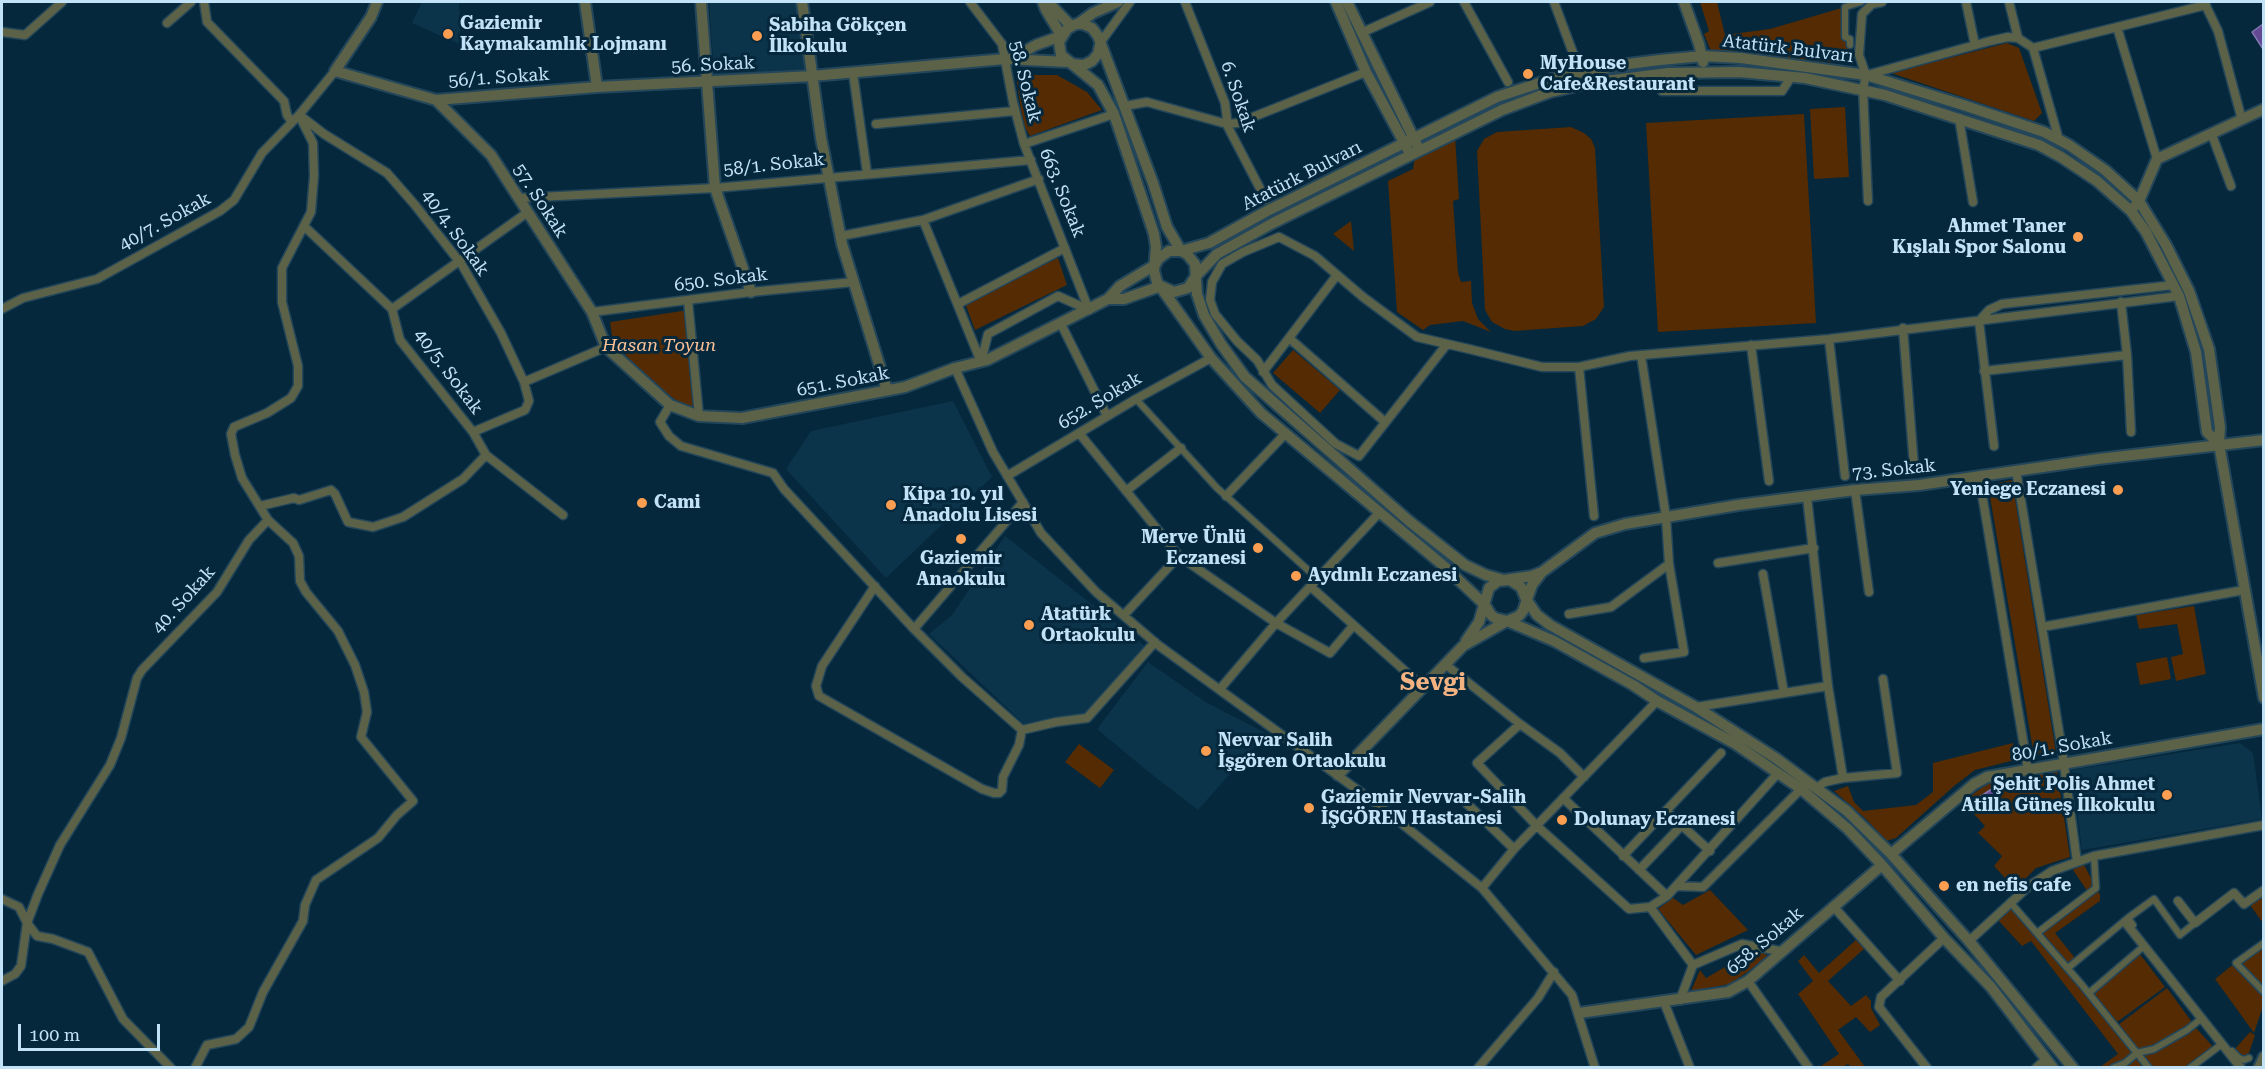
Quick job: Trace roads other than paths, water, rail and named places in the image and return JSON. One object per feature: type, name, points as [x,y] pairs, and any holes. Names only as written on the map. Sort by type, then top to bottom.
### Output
[{"type":"street","points":[[2,32],[26,35],[62,2]]},
{"type":"street","points":[[166,23],[191,2]]},
{"type":"street","points":[[204,2],[207,22],[284,101],[287,115],[292,122]]},
{"type":"street","points":[[195,1068],[207,1046],[236,1040],[249,1027],[263,992],[303,921],[304,905],[316,880],[378,838],[397,814],[413,801],[361,737],[367,712],[364,692],[355,665],[338,631],[300,581],[298,556],[293,543],[268,520],[242,478],[231,434],[234,427],[267,413],[291,398],[298,386],[298,366],[282,302],[282,268],[312,212],[313,143],[299,115],[335,71],[371,17],[377,2]]},
{"type":"street","points":[[585,2],[597,87]]},
{"type":"street","points":[[701,2],[715,188],[751,292]]},
{"type":"street","points":[[802,2],[812,76],[841,236],[887,390]]},
{"type":"street","name":"58. Sokak","points":[[970,2],[1002,44],[1008,59],[1024,144]]},
{"type":"street","points":[[1043,2],[1061,35],[1060,52],[1098,85],[1114,114],[1154,234],[1155,276],[1211,357],[1261,413],[1445,567],[1485,605],[1491,615],[1554,641],[1633,685],[1657,701],[1734,743],[1801,789],[1848,829],[1944,938],[1991,987],[2049,1063],[2036,1068]]},
{"type":"street","points":[[1048,2],[1075,25],[1088,26],[1094,30],[1125,106],[1167,227],[1181,251],[1187,254],[1195,264],[1197,294],[1204,315],[1221,344],[1245,376],[1409,520],[1465,564],[1486,575],[1510,580],[1521,587],[1537,615],[1550,625],[1696,707],[1777,759],[1846,811],[1891,854],[1969,941],[2073,1068]]},
{"type":"street","points":[[1061,35],[1093,13],[1118,2]]},
{"type":"street","points":[[1070,63],[1080,65],[1092,61],[1098,54],[1100,44],[1130,2]]},
{"type":"street","name":"6. Sokak","points":[[1185,2],[1225,103],[1227,124],[1266,200]]},
{"type":"street","points":[[1336,2],[1366,72],[1409,141]]},
{"type":"street","points":[[1347,2],[1415,153]]},
{"type":"street","points":[[1360,33],[1430,2]]},
{"type":"street","points":[[1464,2],[1508,82]]},
{"type":"street","points":[[1554,2],[1580,72]]},
{"type":"street","points":[[1684,2],[1702,56],[1702,71]]},
{"type":"street","points":[[1850,45],[1850,39],[1845,37],[1845,7],[1861,2]]},
{"type":"street","points":[[1868,201],[1863,89],[1866,75],[1859,55],[1862,14],[1872,4],[1882,2]]},
{"type":"street","points":[[1965,2],[1976,45]]},
{"type":"street","points":[[2009,2],[2018,38]]},
{"type":"street","points":[[2033,48],[2205,3],[2218,31],[2242,120]]},
{"type":"street","points":[[2117,27],[2157,159],[2139,201],[2131,211]]},
{"type":"street","name":"56. Sokak","points":[[1008,59],[1061,35]]},
{"type":"street","points":[[1866,75],[2008,37],[2018,38],[2033,48],[2059,140]]},
{"type":"street","name":"Atatürk Bulvarı","points":[[1108,299],[1120,286],[1155,265],[1158,259],[1168,251],[1181,251],[1209,243],[1267,211],[1497,97],[1528,85],[1620,65],[1702,56],[1787,63],[1866,75],[2044,132],[2104,170],[2139,201],[2166,245],[2189,291],[2208,345],[2220,427],[2219,444]]},
{"type":"street","name":"56. Sokak","points":[[597,87],[812,76],[1008,59],[1070,63]]},
{"type":"street","name":"56/1. Sokak","points":[[335,71],[436,100],[597,87]]},
{"type":"street","name":"Atatürk Bulvarı","points":[[1161,286],[1167,290],[1181,291],[1193,283],[1196,276],[1217,254],[1273,223],[1502,110],[1542,95],[1590,83],[1702,71],[1791,77],[1863,89],[2039,145],[2097,181],[2131,211],[2146,232],[2174,285],[2195,347],[2207,432],[2219,444]]},
{"type":"street","points":[[1125,106],[1147,102],[1227,124],[1246,121],[1366,72]]},
{"type":"street","points":[[853,73],[867,173]]},
{"type":"street","points":[[1652,75],[1662,91],[1782,91],[1791,77]]},
{"type":"street","name":"57. Sokak","points":[[436,100],[491,155],[592,312],[600,332]]},
{"type":"street","points":[[2157,159],[2264,109]]},
{"type":"street","points":[[876,124],[1016,111]]},
{"type":"street","name":"663. Sokak","points":[[1089,310],[1024,144],[1114,114]]},
{"type":"street","name":"40/7. Sokak","points":[[2,309],[23,298],[97,279],[220,211],[234,200],[262,153],[299,115]]},
{"type":"street","name":"40/4. Sokak","points":[[299,115],[324,134],[387,173],[416,205],[459,260],[501,333],[524,382]]},
{"type":"street","points":[[1959,118],[1973,202]]},
{"type":"street","points":[[2212,135],[2231,186]]},
{"type":"street","name":"58/1. Sokak","points":[[519,198],[715,188],[829,176],[1031,160]]},
{"type":"street","points":[[841,236],[923,220],[1039,179]]},
{"type":"street","points":[[305,227],[392,309],[528,212]]},
{"type":"street","points":[[923,220],[981,362]]},
{"type":"street","points":[[1359,456],[1336,444],[1272,385],[1257,360],[1237,341],[1215,314],[1210,300],[1212,282],[1222,264],[1243,252],[1279,237],[1315,256],[1363,297],[1417,337],[1542,367],[1579,367],[1641,355],[1829,339],[1903,328],[2179,296]]},
{"type":"street","points":[[958,304],[1065,248]]},
{"type":"street","points":[[1263,372],[1337,275]]},
{"type":"street","name":"650. Sokak","points":[[592,312],[854,282]]},
{"type":"street","points":[[1994,446],[1979,321],[1989,310],[2002,304],[2174,285]]},
{"type":"street","points":[[1108,299],[1124,299],[1161,286]]},
{"type":"street","points":[[981,362],[988,334],[1058,296],[1089,310]]},
{"type":"street","name":"651. Sokak","points":[[600,332],[606,346],[670,405],[699,416],[742,417],[905,387],[955,368],[981,362],[1108,299]]},
{"type":"street","points":[[688,301],[699,416]]},
{"type":"street","points":[[2121,302],[2127,355],[2131,432]]},
{"type":"street","name":"40/5. Sokak","points":[[392,309],[400,340],[473,432],[486,455],[563,515]]},
{"type":"street","points":[[1061,324],[1107,416]]},
{"type":"street","points":[[1903,328],[1914,466]]},
{"type":"street","points":[[1288,338],[1385,422]]},
{"type":"street","points":[[1829,339],[1845,476]]},
{"type":"street","points":[[1350,467],[1447,344]]},
{"type":"street","points":[[1751,345],[1769,481]]},
{"type":"street","points":[[2195,347],[2208,345]]},
{"type":"street","points":[[524,382],[606,346]]},
{"type":"street","points":[[1641,355],[1666,514],[1669,564],[1684,652],[1644,658]]},
{"type":"street","points":[[1984,371],[2127,355]]},
{"type":"street","name":"652. Sokak","points":[[1007,476],[1211,357]]},
{"type":"street","points":[[1579,367],[1594,516]]},
{"type":"street","points":[[955,368],[993,452],[1041,533],[1096,592],[1155,642],[1381,807],[1482,888],[1572,995],[1595,1068]]},
{"type":"street","name":"40/5. Sokak","points":[[473,432],[525,410],[529,401],[524,382]]},
{"type":"street","points":[[1136,399],[1226,496],[1318,579]]},
{"type":"street","points":[[670,405],[660,422],[669,436],[681,446],[773,473],[784,489],[914,629],[962,677],[1022,730]]},
{"type":"street","points":[[1079,433],[1179,556],[1276,623],[1330,653],[1353,626]]},
{"type":"street","points":[[1226,496],[1286,433]]},
{"type":"street","name":"73. Sokak","points":[[1542,572],[1595,533],[1666,514],[1855,490],[1919,485],[2016,470],[2264,440]]},
{"type":"street","points":[[2219,444],[2264,698]]},
{"type":"street","points":[[1126,491],[1180,448]]},
{"type":"street","points":[[260,506],[294,498],[299,500],[331,490],[348,522],[373,527],[403,517],[453,485],[474,469],[486,455]]},
{"type":"street","points":[[2016,470],[2064,765],[2077,862]]},
{"type":"street","points":[[1979,476],[2028,770]]},
{"type":"street","points":[[1855,490],[1869,592]]},
{"type":"street","points":[[1807,497],[1828,686],[1843,778]]},
{"type":"street","points":[[914,629],[1023,502]]},
{"type":"street","points":[[1220,690],[1276,623],[1380,512]]},
{"type":"street","name":"40. Sokak","points":[[2,981],[15,974],[21,966],[27,923],[38,894],[60,845],[110,765],[121,738],[137,678],[217,592],[249,540],[268,520]]},
{"type":"street","points":[[1718,563],[1814,548]]},
{"type":"street","points":[[1124,615],[1179,556]]},
{"type":"street","points":[[1569,614],[1611,607],[1669,564]]},
{"type":"street","points":[[1338,775],[1463,646],[1479,622],[1489,588],[1498,581],[1522,578],[1542,572]]},
{"type":"street","points":[[1463,646],[1519,616],[1532,585],[1542,572]]},
{"type":"street","points":[[1763,574],[1784,693]]},
{"type":"street","points":[[875,586],[822,666],[816,686],[819,696],[982,789],[994,793],[1002,790],[1003,777],[1019,745],[1022,730]]},
{"type":"street","points":[[1311,587],[1423,687]]},
{"type":"street","points":[[2042,627],[2244,590]]},
{"type":"street","points":[[1022,730],[1087,718],[1155,642]]},
{"type":"street","points":[[1445,664],[1560,753],[1584,777]]},
{"type":"street","points":[[1816,788],[1825,782],[1843,778],[1897,773],[1883,680]]},
{"type":"street","points":[[1696,707],[1828,686]]},
{"type":"street","points":[[1482,888],[1514,849],[1657,701]]},
{"type":"street","points":[[1520,724],[1477,763],[1537,826],[1629,909],[1650,908],[1667,896],[1778,773]]},
{"type":"street","name":"80/1. Sokak","points":[[1891,854],[1974,784],[1987,777],[2264,729]]},
{"type":"street","points":[[1623,856],[1721,753]]},
{"type":"street","points":[[1677,886],[1703,886],[1801,789]]},
{"type":"street","points":[[1459,796],[1514,849]]},
{"type":"street","points":[[1563,798],[1667,896]]},
{"type":"street","points":[[1666,811],[1710,851]]},
{"type":"street","points":[[1639,870],[1682,825]]},
{"type":"street","points":[[1969,941],[2040,877],[2077,862],[2094,856],[2264,825]]},
{"type":"street","points":[[2037,933],[2096,888],[2094,856]]},
{"type":"street","name":"658. Sokak","points":[[1579,1013],[1728,992],[1748,981],[1882,865]]},
{"type":"street","points":[[2068,968],[2154,899],[2180,935],[2234,893],[2244,904],[2264,890]]},
{"type":"street","points":[[2,899],[19,907],[27,923],[38,936],[88,952],[123,1019],[171,1068]]},
{"type":"street","points":[[2010,902],[2150,1068]]},
{"type":"street","points":[[2178,902],[2195,923]]},
{"type":"street","points":[[1833,906],[1900,981]]},
{"type":"street","points":[[1650,908],[1693,965]]},
{"type":"street","points":[[2126,920],[2241,1068]]},
{"type":"street","points":[[2126,920],[2239,1058],[2244,1060],[2249,1058]]},
{"type":"street","points":[[1927,1068],[1879,1007],[1881,998],[1944,938]]},
{"type":"street","points":[[2264,943],[2236,963],[2264,992]]},
{"type":"street","points":[[1680,999],[1693,965],[1742,944],[1780,951]]},
{"type":"street","points":[[2089,993],[2144,946]]},
{"type":"street","points":[[1478,1068],[1539,998],[1554,972]]},
{"type":"street","points":[[1748,981],[1809,1068]]},
{"type":"street","points":[[1664,1002],[1690,1068]]},
{"type":"street","points":[[2113,1068],[2126,1065],[2137,1053],[2154,1049],[2187,1030],[2202,1017]]},
{"type":"street","points":[[2190,1068],[2222,1044]]},
{"type":"street","points":[[2259,1068],[2264,1057]]},
{"type":"place","name":"Gaziemir Kaymakamlık Lojmanı","points":[[448,34]]},
{"type":"place","name":"Sabiha Gökçen İlkokulu","points":[[757,36]]},
{"type":"place","name":"MyHouse Cafe&Restaurant","points":[[1528,74]]},
{"type":"place","name":"Ahmet Taner Kışlalı Spor Salonu","points":[[2078,237]]},
{"type":"place","name":"Yeniege Eczanesi","points":[[2118,490]]},
{"type":"place","name":"Cami","points":[[642,503]]},
{"type":"place","name":"Kipa 10. yıl Anadolu Lisesi","points":[[891,505]]},
{"type":"place","name":"Gaziemir Anaokulu","points":[[961,539]]},
{"type":"place","name":"Merve Ünlü Eczanesi","points":[[1258,548]]},
{"type":"place","name":"Aydınlı Eczanesi","points":[[1296,576]]},
{"type":"place","name":"Atatürk Ortaokulu","points":[[1029,625]]},
{"type":"place","name":"Nevvar Salih İşgören Ortaokulu","points":[[1206,751]]},
{"type":"place","name":"Şehit Polis Ahmet Atilla Güneş İlkokulu","points":[[2167,795]]},
{"type":"place","name":"Gaziemir Nevvar-Salih İŞGÖREN Hastanesi","points":[[1309,808]]},
{"type":"place","name":"Dolunay Eczanesi","points":[[1562,820]]},
{"type":"place","name":"en nefis cafe","points":[[1944,886]]},
{"type":"district","name":"Sevgi","points":[[1433,683]]},
{"type":"park label","name":"Hasan Toyun","points":[[659,346]]}]
